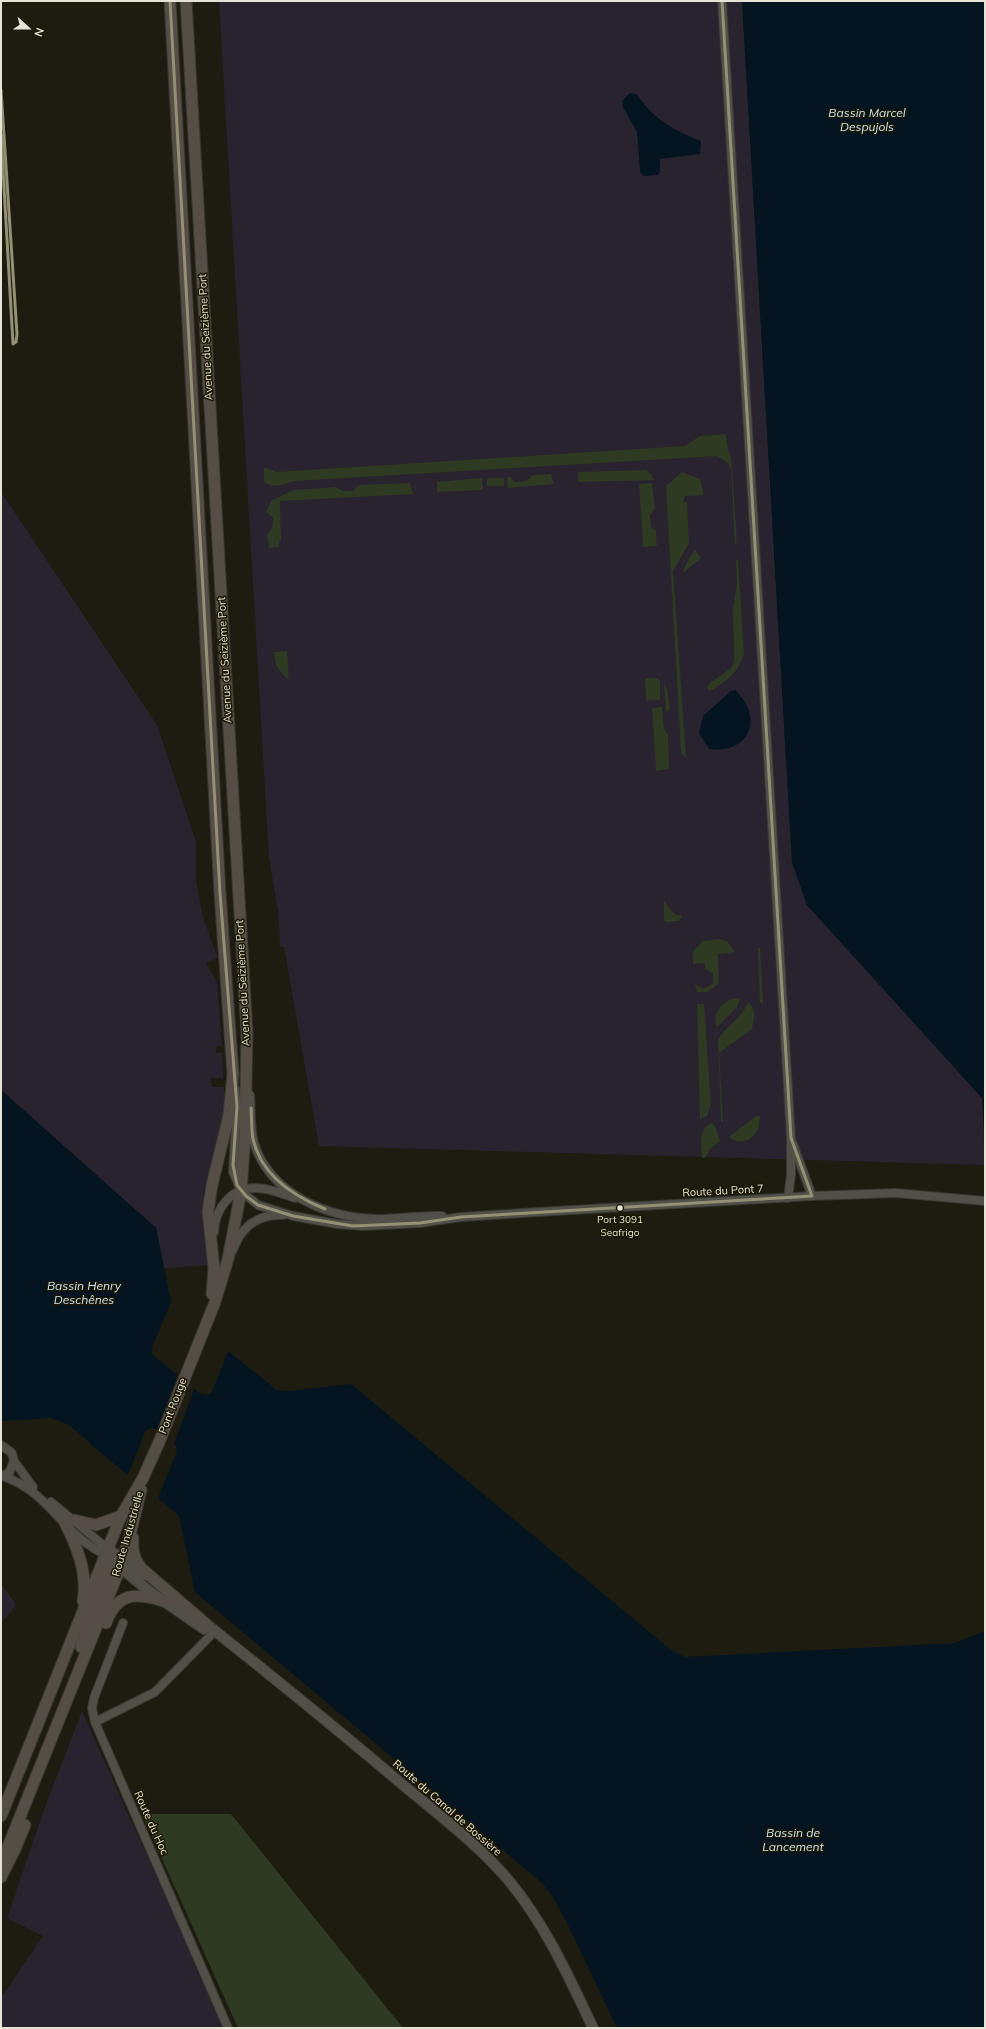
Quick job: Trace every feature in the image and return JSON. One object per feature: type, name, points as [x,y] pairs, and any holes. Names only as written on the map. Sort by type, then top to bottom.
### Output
[{"type":"main road","name":"Avenue du Seizième Port","points":[[170,1],[220,893],[233,1074],[229,1114],[208,1210],[213,1247],[214,1279],[209,1315]]},
{"type":"main road","name":"Avenue du Seizième Port","points":[[186,1],[247,1033],[245,1136],[240,1191],[230,1246],[219,1290],[201,1334]]},
{"type":"main road","name":"Pont Rouge","points":[[144,1478],[201,1334]]},
{"type":"main road","name":"Route Industrielle","points":[[1,1864],[39,1771],[77,1657],[106,1579],[112,1559],[121,1516],[144,1478]]},
{"type":"main road","name":"Route Industrielle","points":[[1,1816],[98,1572],[127,1547],[144,1478]]},
{"type":"main road","points":[[80,1616],[84,1595],[81,1563],[72,1538],[69,1521],[96,1525],[121,1516]]},
{"type":"main road","points":[[134,1520],[132,1550],[136,1561],[142,1569],[206,1624]]},
{"type":"main road","points":[[1,1877],[16,1850],[108,1617],[115,1605],[134,1596],[145,1595],[163,1601]]},
{"type":"street","points":[[722,1],[791,1138],[788,1198]]},
{"type":"street","points":[[247,1033],[254,1142],[257,1152],[263,1164],[278,1182],[296,1196],[311,1204]]},
{"type":"street","points":[[233,1074],[237,1107],[233,1172],[240,1191],[258,1205],[293,1216],[337,1224],[363,1226],[420,1223],[461,1217]]},
{"type":"street","points":[[791,1138],[812,1196]]},
{"type":"street","points":[[213,1247],[214,1223],[218,1212],[231,1196],[250,1188],[266,1189],[330,1212],[355,1217],[377,1219],[425,1215],[461,1217]]},
{"type":"street","name":"Route du Pont 7","points":[[461,1217],[812,1196],[896,1193],[985,1201]]},
{"type":"street","points":[[219,1290],[235,1245],[248,1225],[263,1217],[293,1216]]},
{"type":"street","name":"Route du Canal de Bossière","points":[[1,1445],[12,1453],[14,1461],[32,1487],[112,1559],[163,1601],[214,1632],[235,1647],[320,1715],[482,1852],[504,1875],[528,1906],[552,1943],[593,2028]]},
{"type":"street","points":[[2,1476],[9,1473],[14,1461]]},
{"type":"street","name":"Route du Canal de Bossière","points":[[2,1476],[18,1481],[30,1489],[69,1521]]},
{"type":"street","name":"Route du Canal de Bossière","points":[[112,1559],[143,1573],[214,1632]]},
{"type":"street","name":"Route du Hoc","points":[[123,1623],[94,1698],[92,1708],[95,1722],[228,2028]]},
{"type":"street","points":[[95,1722],[155,1692],[214,1632]]},
{"type":"shaded area","points":[[219,1],[742,1],[792,862],[807,905],[982,1098],[985,1165],[319,1146],[284,947],[280,947],[278,910],[269,858]]},
{"type":"shaded area","points":[[1,492],[157,725],[196,842],[196,880],[203,918],[218,958],[206,963],[217,982],[222,1046],[216,1047],[216,1053],[222,1053],[223,1078],[211,1078],[212,1087],[224,1087],[225,1109],[203,1196],[210,1265],[164,1268],[156,1228],[1,1090]]},
{"type":"shaded area","points":[[1,1583],[16,1605],[1,1623]]},
{"type":"shaded area","points":[[82,1711],[127,1812],[228,2028],[1,2028],[1,1998],[43,1936],[7,1918],[45,1807]]},
{"type":"green space","points":[[726,434],[728,450],[731,457],[737,543],[735,544],[731,470],[728,463],[717,456],[294,481],[274,486],[267,484],[264,481],[264,467],[276,472],[685,446],[700,436]]},
{"type":"green space","points":[[646,470],[651,474],[654,480],[578,482],[578,472]]},
{"type":"green space","points":[[682,472],[700,479],[704,495],[685,496],[683,502],[687,502],[689,543],[673,571],[686,758],[681,753],[666,486]]},
{"type":"green space","points":[[551,474],[554,484],[508,488],[507,477],[510,477],[516,482],[526,481],[533,475]]},
{"type":"green space","points":[[482,478],[483,490],[437,492],[437,482]]},
{"type":"green space","points":[[487,478],[504,478],[504,486],[487,486]]},
{"type":"green space","points":[[410,483],[413,494],[280,501],[281,541],[279,541],[279,547],[269,548],[267,535],[272,528],[273,518],[266,512],[272,500],[294,490],[336,487],[343,491],[353,491],[359,485]]},
{"type":"green space","points":[[652,483],[655,509],[650,515],[651,527],[656,531],[657,546],[643,547],[639,484]]},
{"type":"green space","points":[[695,550],[701,558],[684,572],[681,577],[687,562]]},
{"type":"green space","points":[[736,559],[738,560],[744,654],[735,672],[710,691],[707,688],[709,684],[731,668],[734,661],[733,609],[737,583]]},
{"type":"green space","points":[[287,651],[289,680],[278,668],[275,661],[274,652]]},
{"type":"green space","points":[[645,678],[657,678],[660,681],[660,700],[646,701]]},
{"type":"green space","points":[[664,684],[668,692],[670,709],[666,713]]},
{"type":"green space","points":[[662,707],[664,730],[668,734],[669,769],[656,771],[652,708]]},
{"type":"green space","points":[[664,901],[675,914],[682,916],[679,921],[666,922],[664,920]]},
{"type":"green space","points":[[719,939],[727,941],[735,952],[718,954],[719,983],[708,992],[697,992],[695,984],[703,989],[713,984],[713,973],[705,969],[705,963],[693,964],[693,952],[702,941]]},
{"type":"green space","points":[[758,948],[760,948],[763,1004],[760,1002]]},
{"type":"green space","points":[[735,998],[740,999],[737,1007],[717,1027],[716,1017],[719,1009],[726,1002]]},
{"type":"green space","points":[[748,1002],[753,1008],[754,1012],[752,1029],[719,1053],[723,1121],[721,1122],[718,1040],[742,1013]]},
{"type":"green space","points":[[697,1004],[704,1004],[711,1104],[707,1116],[700,1119]]},
{"type":"green space","points":[[756,1116],[760,1116],[760,1122],[755,1134],[751,1138],[747,1141],[741,1142],[735,1141],[729,1137]]},
{"type":"green space","points":[[712,1123],[715,1126],[720,1141],[710,1149],[705,1158],[702,1158],[702,1133],[707,1125]]},
{"type":"green space","points":[[142,1814],[231,1814],[403,2028],[238,2028]]},
{"type":"water","name":"Bassin Marcel Despujols","points":[[742,1],[985,1],[985,1142],[982,1098],[807,905],[792,862]]},
{"type":"water","points":[[630,93],[638,95],[650,111],[665,123],[674,129],[701,141],[700,154],[660,159],[660,172],[658,175],[643,176],[640,171],[637,132],[623,107],[622,101]]},
{"type":"water","points":[[736,690],[748,708],[750,727],[747,734],[736,745],[719,750],[709,749],[699,733],[703,716],[731,691]]},
{"type":"water","name":"Bassin de Lancement","points":[[1,1090],[156,1228],[171,1302],[152,1348],[152,1353],[201,1394],[207,1395],[212,1392],[228,1351],[277,1390],[289,1391],[351,1384],[671,1650],[685,1657],[955,1643],[985,1631],[985,2028],[617,2028],[567,1923],[553,1897],[542,1883],[195,1592],[179,1516],[158,1498],[177,1451],[174,1443],[167,1435],[163,1432],[150,1428],[145,1432],[128,1475],[69,1425],[51,1418],[1,1421]]},
{"type":"pier","points":[[178,1374],[195,1387],[174,1444],[157,1431]]},
{"type":"transit line","points":[[170,1],[220,893],[237,1107],[233,1165],[237,1185],[246,1196],[258,1205],[293,1216],[353,1226],[420,1223],[461,1217],[812,1196],[791,1138],[722,1]]},
{"type":"transit line","points":[[1,90],[17,334],[16,342],[13,344],[1,135]]},
{"type":"transit line","points":[[251,1108],[253,1139],[257,1152],[271,1174],[290,1191],[325,1209]]},
{"type":"place","name":"Port 3091 Seafrigo","points":[[620,1208]]},
{"type":"water label","name":"Bassin Henry Deschênes","points":[[84,1293]]}]
